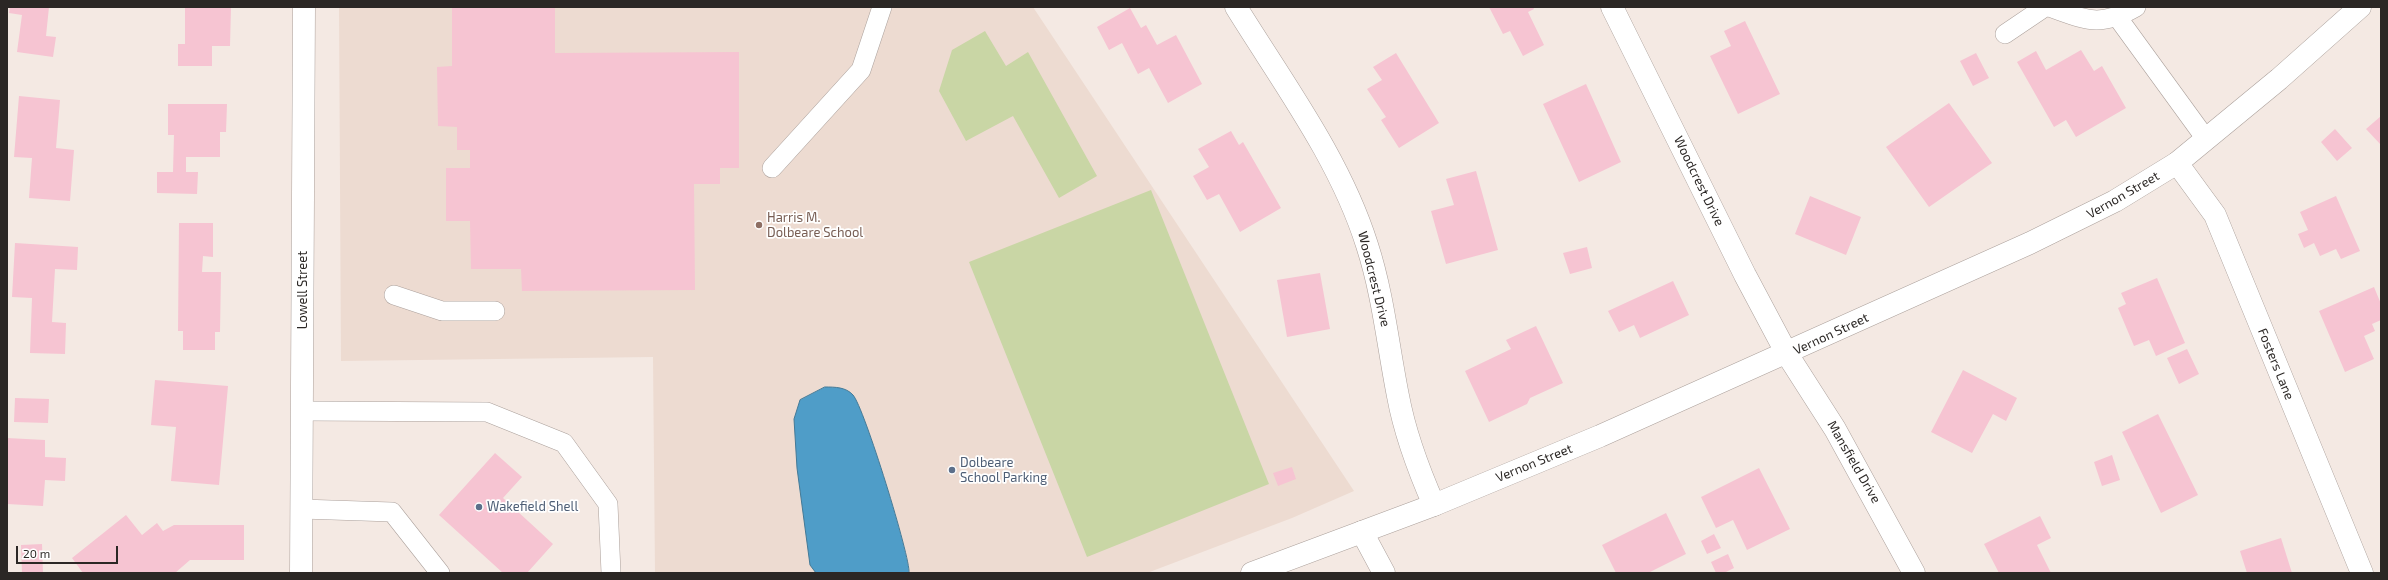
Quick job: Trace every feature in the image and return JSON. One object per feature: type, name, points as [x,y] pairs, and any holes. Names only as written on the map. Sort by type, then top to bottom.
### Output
[{"type":"main road","name":"Lowell Street","points":[[301,573],[304,7]]},
{"type":"main road","name":"Woodcrest Drive","points":[[1236,7],[1335,169],[1358,219],[1376,274],[1405,423],[1422,478],[1434,505]]},
{"type":"main road","name":"Woodcrest Drive","points":[[1612,7],[1745,275],[1787,354]]},
{"type":"main road","name":"Vernon Street","points":[[1252,573],[1434,505],[1600,436],[1787,354],[2076,221],[2131,192],[2177,163],[2279,79],[2360,7]]},
{"type":"main road","name":"Fosters Lane","points":[[2177,163],[2217,218],[2362,573]]},
{"type":"main road","name":"Mansfield Drive","points":[[1787,354],[1832,423],[1914,573]]},
{"type":"main road","points":[[1362,532],[1384,573]]},
{"type":"lane","points":[[772,168],[861,70],[882,7]]},
{"type":"lane","points":[[2005,34],[2045,7]]},
{"type":"lane","points":[[2049,7],[2093,22],[2118,18],[2136,7]]},
{"type":"lane","points":[[2118,18],[2206,139]]},
{"type":"lane","points":[[394,295],[442,311],[495,311]]},
{"type":"lane","points":[[302,410],[487,412],[564,443],[608,504],[612,573]]},
{"type":"lane","points":[[301,509],[392,512],[440,573]]},
{"type":"shaded area","name":"Harris M. Dolbeare School","points":[[339,7],[1033,7],[1354,491],[1292,518],[1147,573],[655,573],[653,357],[341,361]]},
{"type":"green space","points":[[985,31],[1006,66],[1028,52],[1097,176],[1059,198],[1013,116],[966,141],[939,91],[952,50]]},
{"type":"green space","points":[[1151,190],[1269,484],[1087,557],[969,262]]},
{"type":"water","points":[[825,387],[836,387],[847,390],[853,395],[859,406],[886,483],[903,541],[909,573],[816,573],[810,565],[797,468],[794,419],[800,400]]},
{"type":"building","points":[[10,7],[49,7],[46,36],[56,37],[53,57],[17,52],[22,15],[9,13]]},
{"type":"building","points":[[185,7],[231,7],[230,46],[212,46],[212,66],[178,66],[178,44],[185,44]]},
{"type":"building","points":[[452,7],[555,7],[555,53],[739,52],[739,168],[720,168],[720,184],[694,184],[695,290],[522,291],[521,269],[471,269],[470,221],[446,221],[446,168],[470,168],[470,150],[457,150],[457,127],[438,126],[437,67],[452,66]]},
{"type":"building","points":[[1489,7],[1533,7],[1534,9],[1528,12],[1544,45],[1523,56],[1510,31],[1503,34]]},
{"type":"building","points":[[1130,8],[1141,28],[1146,25],[1157,45],[1176,35],[1202,84],[1168,103],[1149,68],[1138,74],[1122,43],[1109,50],[1097,27]]},
{"type":"building","points":[[1745,21],[1780,94],[1738,114],[1710,56],[1731,46],[1724,31]]},
{"type":"building","points":[[2081,50],[2094,71],[2102,66],[2126,108],[2076,137],[2066,120],[2054,127],[2017,62],[2036,51],[2046,70]]},
{"type":"building","points":[[1396,53],[1439,123],[1399,148],[1381,120],[1386,117],[1367,89],[1382,80],[1373,67]]},
{"type":"building","points":[[1976,53],[1989,78],[1973,86],[1960,61]]},
{"type":"building","points":[[1586,84],[1621,162],[1579,182],[1543,104]]},
{"type":"building","points":[[19,96],[60,100],[56,148],[74,150],[70,201],[29,198],[32,158],[14,157]]},
{"type":"building","points":[[1949,103],[1992,163],[1929,207],[1886,147]]},
{"type":"building","points":[[168,104],[227,104],[226,132],[220,132],[220,157],[186,157],[186,172],[198,172],[197,194],[157,193],[157,172],[173,172],[174,135],[168,135]]},
{"type":"building","points":[[2381,116],[2381,145],[2366,129]]},
{"type":"building","points":[[2335,129],[2352,148],[2337,161],[2321,142]]},
{"type":"building","points":[[1231,131],[1239,145],[1243,142],[1281,208],[1240,232],[1219,194],[1207,200],[1193,176],[1209,167],[1198,149]]},
{"type":"building","points":[[1476,171],[1498,250],[1446,264],[1431,211],[1454,205],[1446,179]]},
{"type":"building","points":[[1810,196],[1861,217],[1846,255],[1795,234]]},
{"type":"building","points":[[2336,196],[2360,251],[2341,259],[2336,249],[2320,256],[2314,243],[2304,248],[2298,234],[2308,230],[2300,212]]},
{"type":"building","points":[[179,223],[213,223],[213,257],[203,256],[202,272],[221,272],[220,332],[215,332],[215,350],[183,350],[183,331],[178,331]]},
{"type":"building","points":[[15,243],[78,247],[77,270],[55,269],[52,322],[66,323],[65,354],[30,353],[32,298],[12,297]]},
{"type":"building","points":[[1587,247],[1592,268],[1570,274],[1563,253]]},
{"type":"building","points":[[1320,273],[1330,329],[1287,337],[1277,280]]},
{"type":"building","points":[[2157,278],[2185,343],[2156,356],[2149,340],[2134,346],[2118,308],[2126,304],[2121,293]]},
{"type":"building","points":[[1673,281],[1689,315],[1640,338],[1634,325],[1619,332],[1608,311]]},
{"type":"building","points":[[2374,287],[2381,304],[2381,320],[2372,324],[2375,331],[2364,336],[2374,359],[2345,372],[2319,311]]},
{"type":"building","points":[[1536,326],[1563,383],[1530,398],[1527,404],[1489,422],[1465,371],[1511,349],[1506,340]]},
{"type":"building","points":[[2187,349],[2199,374],[2179,384],[2167,358]]},
{"type":"building","points":[[1963,370],[2017,398],[2006,421],[1993,414],[1972,453],[1931,432]]},
{"type":"building","points":[[155,380],[228,386],[219,485],[171,481],[176,427],[151,425]]},
{"type":"building","points":[[15,398],[49,399],[48,423],[14,422]]},
{"type":"building","points":[[2158,414],[2198,495],[2161,513],[2122,432]]},
{"type":"building","points":[[7,438],[45,440],[45,457],[66,458],[65,481],[45,480],[43,506],[7,504]]},
{"type":"building","name":"Wakefield Shell","points":[[495,453],[522,477],[503,498],[553,544],[527,573],[503,573],[439,515]]},
{"type":"building","points":[[2112,455],[2120,480],[2102,486],[2094,462]]},
{"type":"building","points":[[1292,467],[1296,479],[1278,486],[1273,473]]},
{"type":"building","points":[[1759,468],[1790,529],[1747,550],[1733,520],[1716,528],[1701,497]]},
{"type":"building","points":[[1666,513],[1686,554],[1648,573],[1616,573],[1602,545]]},
{"type":"building","points":[[126,515],[142,535],[157,523],[163,531],[174,525],[244,525],[244,560],[190,560],[175,573],[83,573],[72,558]]},
{"type":"building","points":[[2040,516],[2051,538],[2037,545],[2051,573],[1999,573],[1984,544]]},
{"type":"building","points":[[1714,534],[1721,548],[1707,554],[1701,541]]},
{"type":"building","points":[[2281,538],[2292,573],[2247,573],[2240,551]]},
{"type":"building","points":[[42,544],[43,573],[22,573],[21,545]]},
{"type":"building","points":[[1728,554],[1734,568],[1724,573],[1716,573],[1711,562]]},
{"type":"place","name":"Harris M. Dolbeare School","points":[[759,225]]},
{"type":"place","name":"Dolbeare School Parking","points":[[952,470]]},
{"type":"place","name":"Wakefield Shell","points":[[479,507]]}]
